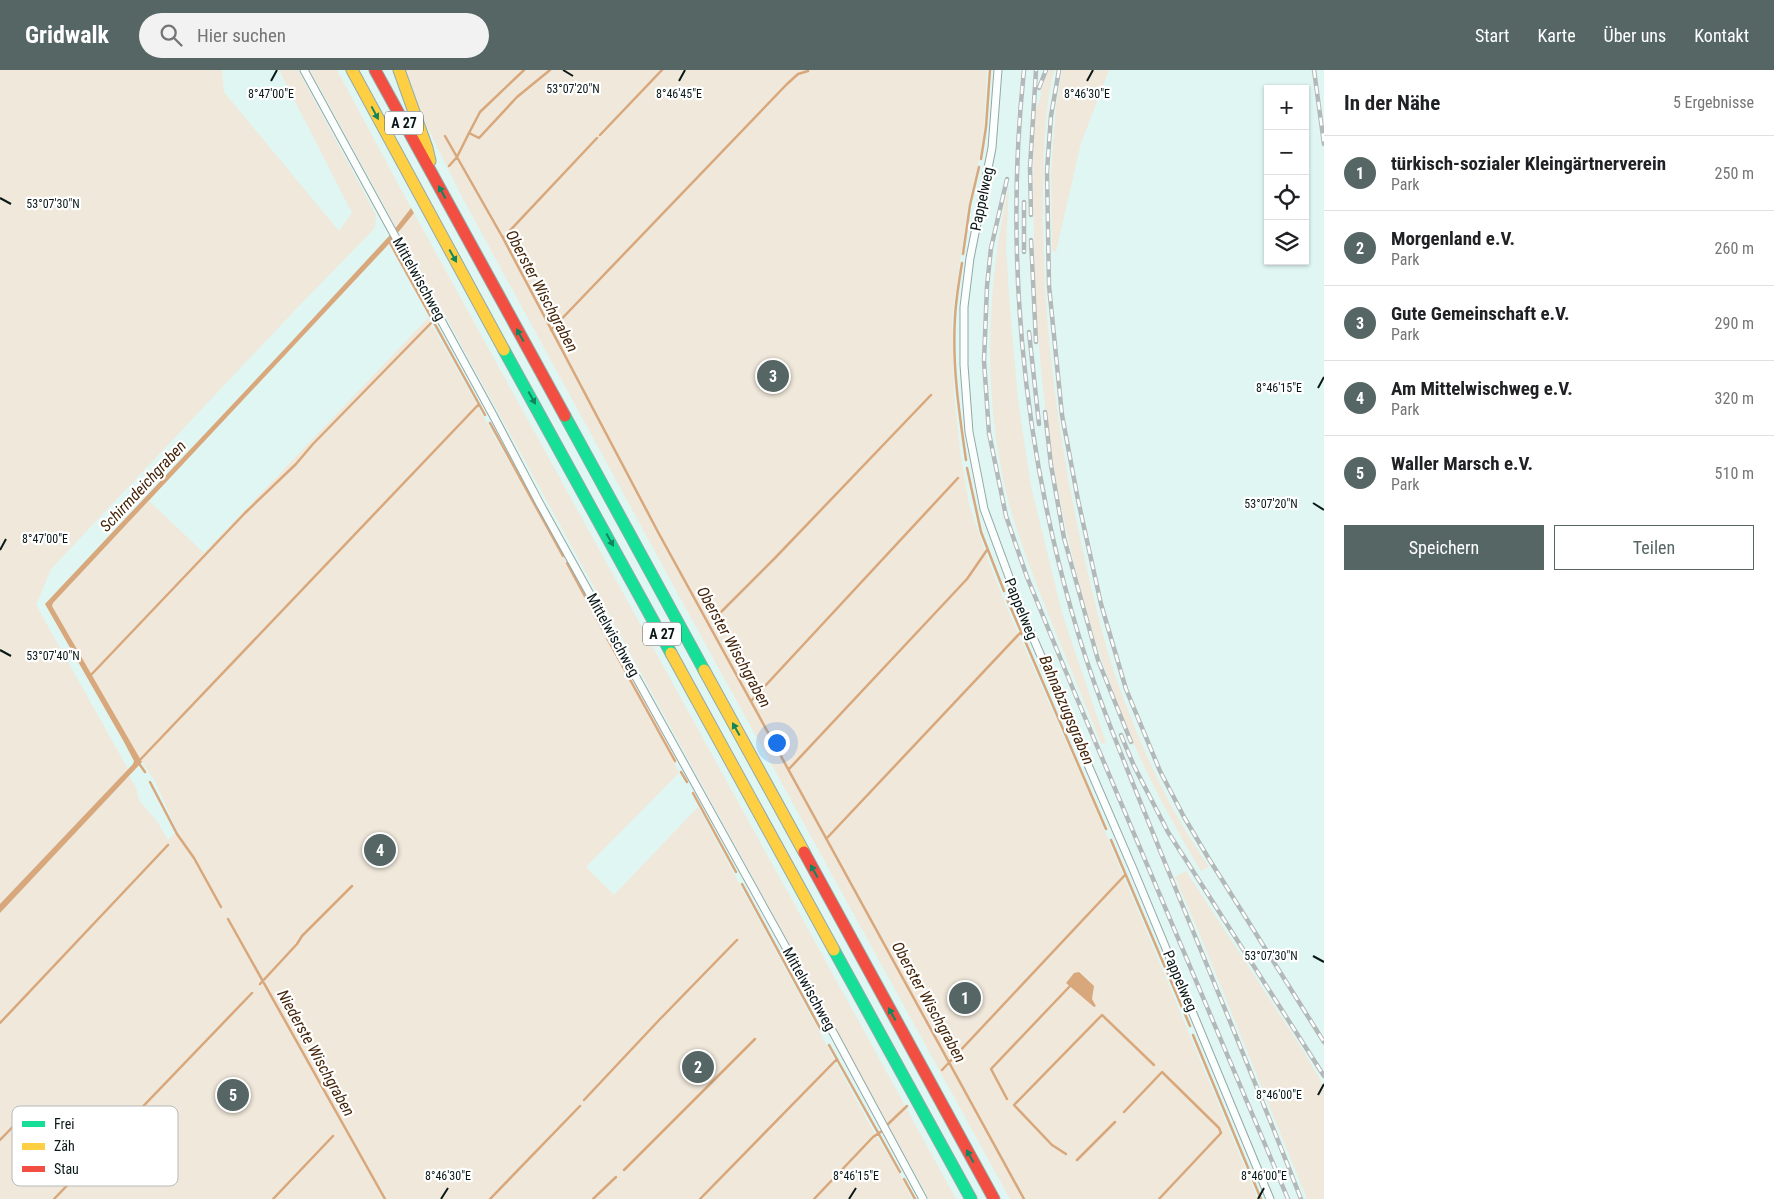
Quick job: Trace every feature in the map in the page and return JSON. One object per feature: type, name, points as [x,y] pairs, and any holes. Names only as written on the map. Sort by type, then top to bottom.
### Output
[{"type":"highway","name":"A 27","points":[[352,70],[972,1199]]},
{"type":"highway","name":"A 27","points":[[375,70],[994,1199]]},
{"type":"highway","points":[[398,70],[427,148],[433,176]]},
{"type":"street","name":"Mittelwischweg","points":[[304,70],[923,1199]]},
{"type":"street","name":"Pappelweg","points":[[998,70],[992,148],[970,258],[964,307],[964,365],[969,432],[984,509],[1022,612],[1133,869],[1270,1199]]},
{"type":"shaded area","points":[[0,70],[222,70],[224,92],[339,231],[352,213],[279,70],[298,70],[376,215],[375,228],[51,569],[36,605],[128,769],[0,904]]},
{"type":"shaded area","points":[[310,70],[337,70],[411,208],[396,227]]},
{"type":"shaded area","points":[[405,70],[987,70],[984,126],[980,156],[968,206],[952,318],[954,394],[960,451],[969,504],[1004,601],[1091,798],[1258,1199],[1010,1199],[462,197],[422,116]]},
{"type":"shaded area","points":[[1049,70],[1054,70],[1046,119],[1043,248],[1054,385],[1076,520],[1094,598],[1117,681],[1161,786],[1184,828],[1209,867],[1201,871],[1160,799],[1142,761],[1125,723],[1103,664],[1069,543],[1057,481],[1047,419],[1040,356],[1033,208],[1034,119],[1042,94],[1040,93]]},
{"type":"shaded area","points":[[1062,70],[1109,70],[1081,143],[1056,252],[1052,251],[1051,173],[1056,106]]},
{"type":"shaded area","points":[[1009,185],[1006,249],[1010,308],[1018,400],[1031,486],[1062,613],[1106,743],[1101,744],[1027,560],[1006,491],[997,448],[990,360],[991,315],[1001,227]]},
{"type":"shaded area","points":[[411,208],[414,213],[387,246],[53,603],[52,606],[142,762],[0,913],[0,904],[134,761],[45,604],[293,340],[390,235]]},
{"type":"shaded area","points":[[414,213],[956,1199],[929,1199],[399,231]]},
{"type":"shaded area","points":[[428,318],[517,476],[522,475],[677,760],[675,765],[679,773],[586,867],[614,895],[698,807],[872,1129],[900,1174],[912,1199],[0,1199],[0,913],[129,776],[136,787],[139,800],[158,823],[168,840],[177,831],[155,781],[139,758],[52,606],[149,501],[204,553]]},
{"type":"shaded area","points":[[1186,871],[1299,1044],[1324,1086],[1324,1199],[1307,1199],[1175,877]]},
{"type":"shaded area","points":[[1079,972],[1094,986],[1092,999],[1096,1006],[1094,1007],[1066,983],[1074,973]]},
{"type":"waterway","points":[[469,133],[480,112],[524,70]]},
{"type":"waterway","name":"Schirmdeichgraben","points":[[449,166],[457,157],[469,133],[479,138],[517,97],[550,70]]},
{"type":"waterway","points":[[600,135],[662,70]]},
{"type":"waterway","name":"Bahnabzugsgraben","points":[[981,159],[986,127],[990,70]]},
{"type":"waterway","points":[[551,330],[787,84],[798,74],[808,71]]},
{"type":"waterway","name":"Oberster Wischgraben","points":[[445,136],[503,238],[658,532],[1024,1199]]},
{"type":"waterway","points":[[503,238],[597,138]]},
{"type":"waterway","name":"Bahnabzugsgraben","points":[[963,254],[970,205],[979,167]]},
{"type":"waterway","points":[[389,241],[485,415]]},
{"type":"waterway","name":"Bahnabzugsgraben","points":[[962,263],[955,310],[954,353],[966,460]]},
{"type":"waterway","points":[[90,676],[245,513],[296,464],[313,444],[433,321]]},
{"type":"waterway","points":[[716,617],[931,395]]},
{"type":"waterway","points":[[145,772],[138,762],[479,404]]},
{"type":"waterway","points":[[490,423],[563,556]]},
{"type":"waterway","name":"Bahnabzugsgraben","points":[[967,468],[981,532],[1004,591]]},
{"type":"waterway","points":[[752,700],[958,478]]},
{"type":"waterway","points":[[789,769],[967,579],[987,550]]},
{"type":"waterway","points":[[567,563],[603,630]]},
{"type":"waterway","name":"Bahnabzugsgraben","points":[[1007,599],[1106,829]]},
{"type":"waterway","points":[[827,838],[1021,632]]},
{"type":"waterway","points":[[607,638],[675,761]]},
{"type":"waterway","points":[[681,772],[687,782]]},
{"type":"waterway","name":"Niederste Wischgraben","points":[[150,782],[177,834],[194,858],[221,907]]},
{"type":"waterway","points":[[693,793],[736,872]]},
{"type":"waterway","name":"Bahnabzugsgraben","points":[[1111,840],[1190,1026]]},
{"type":"waterway","points":[[0,1023],[168,845]]},
{"type":"waterway","points":[[942,1070],[1125,875]]},
{"type":"waterway","points":[[742,884],[821,1030]]},
{"type":"waterway","points":[[260,984],[297,944],[302,936],[352,886]]},
{"type":"waterway","name":"Niederste Wischgraben","points":[[228,919],[385,1199]]},
{"type":"waterway","points":[[584,1100],[737,940]]},
{"type":"waterway","points":[[1007,1099],[991,1069],[1071,985]]},
{"type":"waterway","points":[[143,1106],[252,993]]},
{"type":"waterway","points":[[1066,1154],[1052,1145],[1014,1105],[1102,1015],[1154,1065]]},
{"type":"waterway","name":"Bahnabzugsgraben","points":[[1193,1035],[1261,1199]]},
{"type":"waterway","points":[[624,1170],[755,1039]]},
{"type":"waterway","points":[[829,1045],[900,1172]]},
{"type":"waterway","points":[[700,1199],[837,1059]]},
{"type":"waterway","points":[[1124,1112],[1162,1072],[1219,1128],[1221,1133],[1159,1199]]},
{"type":"waterway","points":[[490,1199],[580,1106]]},
{"type":"waterway","points":[[887,1125],[907,1106]]},
{"type":"waterway","points":[[1077,1160],[1115,1122]]},
{"type":"waterway","points":[[0,1140],[12,1128]]},
{"type":"waterway","points":[[814,1199],[873,1137],[882,1131]]},
{"type":"waterway","points":[[273,1199],[333,1136]]},
{"type":"waterway","points":[[593,1199],[616,1177]]},
{"type":"waterway","points":[[904,1179],[915,1199]]},
{"type":"waterway","points":[[54,1199],[66,1186]]},
{"type":"railway","points":[[1024,70],[1016,206],[1022,342],[1040,477],[1054,543],[1080,640],[1101,702],[1301,1199]]},
{"type":"railway","points":[[1031,215],[1030,168],[1036,70]]},
{"type":"railway","points":[[1039,88],[1046,70]]},
{"type":"railway","points":[[1059,70],[1051,116],[1047,171],[1049,286],[1062,415],[1078,500],[1101,604],[1126,689],[1160,771],[1209,859],[1324,1042]]},
{"type":"railway","points":[[1314,70],[1324,144]]},
{"type":"railway","points":[[1007,179],[991,248],[987,286],[984,361],[989,433],[1006,516],[1027,577],[1073,689],[1288,1199]]},
{"type":"railway","points":[[1024,202],[1024,252]]},
{"type":"railway","points":[[1031,240],[1036,342]]},
{"type":"railway","points":[[1029,332],[1039,424]]},
{"type":"railway","points":[[1045,412],[1051,465],[1064,538],[1098,660],[1131,742]]},
{"type":"railway","points":[[1121,735],[1134,766],[1168,832],[1324,1076]]},
{"type":"traffic: fast","points":[[504,350],[671,653]]},
{"type":"traffic: fast","points":[[565,416],[704,670]]},
{"type":"traffic: fast","points":[[834,950],[971,1199]]},
{"type":"traffic: slow","points":[[352,70],[504,350]]},
{"type":"traffic: slow","points":[[399,70],[430,161]]},
{"type":"traffic: slow","points":[[671,653],[834,950]]},
{"type":"traffic: slow","points":[[704,670],[804,852]]},
{"type":"traffic: jam","points":[[375,70],[565,416]]},
{"type":"traffic: jam","points":[[804,852],[994,1199]]},
{"type":"place","name":"Gute Gemeinschaft e.V.","points":[[773,376]]},
{"type":"place","name":"Am Mittelwischweg e.V.","points":[[380,850]]},
{"type":"place","name":"türkisch-sozialer Kleingärtnerverein","points":[[965,998]]},
{"type":"place","name":"Morgenland e.V.","points":[[698,1067]]},
{"type":"place","name":"Waller Marsch e.V.","points":[[233,1095]]}]
